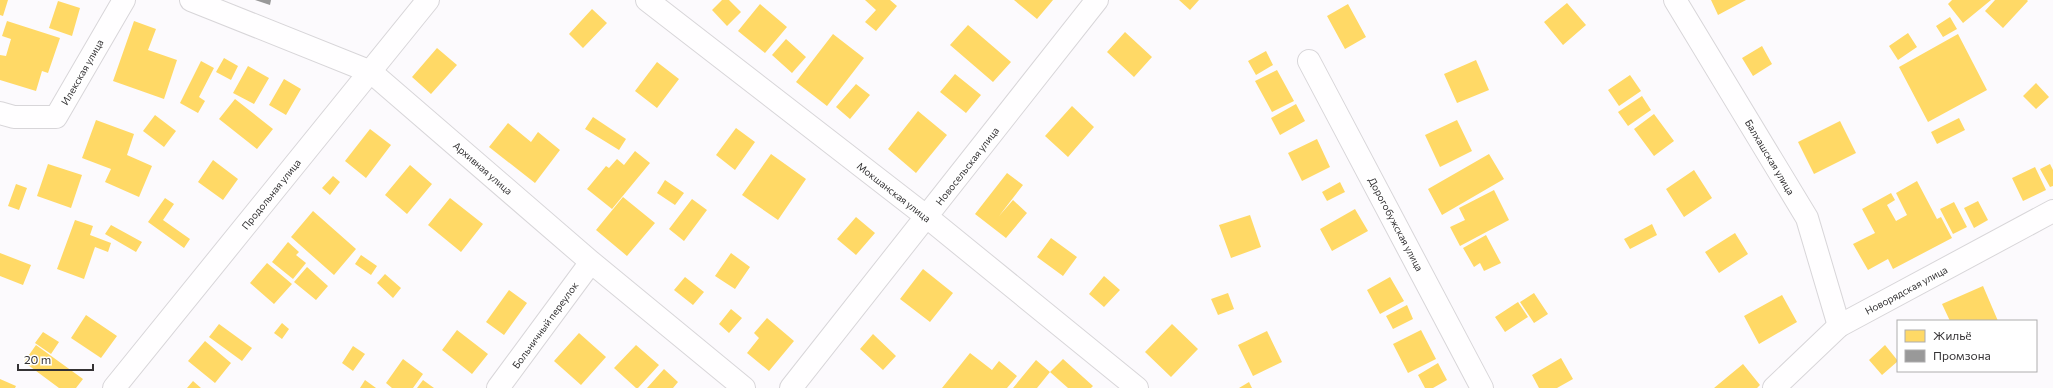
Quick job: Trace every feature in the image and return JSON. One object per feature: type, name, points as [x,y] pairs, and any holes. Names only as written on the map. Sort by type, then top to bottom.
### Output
[{"type":"street","name":"Илекская улица","points":[[0,113],[14,117],[56,117],[124,0]]},
{"type":"street","name":"Архивная улица","points":[[191,0],[371,72],[591,262],[744,388]]},
{"type":"street","name":"Продольная улица","points":[[114,388],[428,0]]},
{"type":"street","name":"Мокшанская улица","points":[[647,0],[927,218],[1137,388]]},
{"type":"street","name":"Новосельская улица","points":[[792,388],[1097,0]]},
{"type":"street","name":"Балхашская улица","points":[[1675,0],[1807,218],[1839,326]]},
{"type":"street","name":"Дорогобужская улица","points":[[1309,61],[1482,388]]},
{"type":"street","name":"Новорядская улица","points":[[1774,388],[1839,326],[2053,211]]},
{"type":"street","name":"Больничный переулок","points":[[498,388],[591,262]]},
{"type":"building: Жильё","points":[[0,0],[8,0],[3,16],[0,15]]},
{"type":"building: Жильё","points":[[722,0],[729,0],[741,12],[727,26],[712,10]]},
{"type":"building: Жильё","points":[[865,0],[890,0],[897,6],[876,31],[865,22],[876,10]]},
{"type":"building: Жильё","points":[[1014,0],[1053,0],[1037,19]]},
{"type":"building: Жильё","points":[[1179,0],[1199,0],[1190,10]]},
{"type":"building: Жильё","points":[[1711,0],[1746,0],[1718,15]]},
{"type":"building: Жильё","points":[[1952,0],[1991,0],[1963,23],[1948,4]]},
{"type":"building: Жильё","points":[[1995,0],[2028,1],[2003,28],[1985,11]]},
{"type":"building: Жильё","points":[[58,1],[80,8],[72,36],[49,28]]},
{"type":"building: Жильё","points":[[1567,3],[1586,25],[1563,45],[1544,22]]},
{"type":"building: Жильё","points":[[760,4],[787,27],[765,53],[738,31]]},
{"type":"building: Жильё","points":[[1348,4],[1366,37],[1345,49],[1327,16]]},
{"type":"building: Жильё","points":[[592,9],[607,23],[583,48],[569,34]]},
{"type":"building: Жильё","points":[[1950,17],[1957,29],[1943,37],[1936,26]]},
{"type":"building: Жильё","points":[[7,21],[60,38],[48,73],[42,71],[36,91],[0,80],[0,55],[6,56],[11,39],[2,36]]},
{"type":"building: Жильё","points":[[134,21],[156,29],[148,50],[177,60],[164,99],[113,81]]},
{"type":"building: Жильё","points":[[968,25],[1011,62],[993,82],[950,45]]},
{"type":"building: Жильё","points":[[1125,32],[1152,57],[1134,77],[1107,52]]},
{"type":"building: Жильё","points":[[1908,33],[1917,47],[1898,60],[1889,46]]},
{"type":"building: Жильё","points":[[833,34],[864,58],[827,106],[796,82]]},
{"type":"building: Жильё","points":[[1958,34],[1987,90],[1928,122],[1899,67]]},
{"type":"building: Жильё","points":[[786,39],[806,57],[792,73],[772,55]]},
{"type":"building: Жильё","points":[[1762,46],[1772,64],[1753,76],[1742,58]]},
{"type":"building: Жильё","points":[[437,48],[457,65],[431,94],[412,77]]},
{"type":"building: Жильё","points":[[1266,51],[1273,65],[1256,75],[1248,61]]},
{"type":"building: Жильё","points":[[224,58],[238,66],[231,80],[216,72]]},
{"type":"building: Жильё","points":[[1476,60],[1489,90],[1457,103],[1444,74]]},
{"type":"building: Жильё","points":[[201,61],[214,68],[199,97],[205,101],[198,113],[180,103]]},
{"type":"building: Жильё","points":[[657,62],[679,79],[657,108],[635,91]]},
{"type":"building: Жильё","points":[[248,66],[269,78],[254,104],[233,93]]},
{"type":"building: Жильё","points":[[1277,70],[1294,101],[1272,112],[1255,81]]},
{"type":"building: Жильё","points":[[955,74],[981,95],[966,113],[940,92]]},
{"type":"building: Жильё","points":[[1630,75],[1641,91],[1619,106],[1608,90]]},
{"type":"building: Жильё","points":[[284,79],[301,89],[286,115],[269,105]]},
{"type":"building: Жильё","points":[[2036,83],[2049,97],[2036,109],[2023,96]]},
{"type":"building: Жильё","points":[[856,84],[870,95],[850,119],[836,107]]},
{"type":"building: Жильё","points":[[1642,96],[1651,110],[1628,126],[1618,112]]},
{"type":"building: Жильё","points":[[235,99],[273,129],[257,149],[219,119]]},
{"type":"building: Жильё","points":[[1296,104],[1305,121],[1280,135],[1271,118]]},
{"type":"building: Жильё","points":[[1072,106],[1094,127],[1068,157],[1045,136]]},
{"type":"building: Жильё","points":[[918,111],[947,135],[916,173],[888,149]]},
{"type":"building: Жильё","points":[[1654,114],[1674,141],[1654,156],[1634,129]]},
{"type":"building: Жильё","points":[[155,115],[176,131],[164,147],[143,131]]},
{"type":"building: Жильё","points":[[593,117],[626,139],[619,150],[585,129]]},
{"type":"building: Жильё","points":[[1959,118],[1965,130],[1937,144],[1931,132]]},
{"type":"building: Жильё","points":[[96,120],[134,134],[127,155],[152,166],[139,197],[105,182],[111,169],[82,158]]},
{"type":"building: Жильё","points":[[1457,120],[1472,151],[1440,167],[1425,135]]},
{"type":"building: Жильё","points":[[1840,121],[1856,153],[1814,174],[1798,142]]},
{"type":"building: Жильё","points":[[508,123],[531,142],[538,132],[560,150],[535,183],[489,147]]},
{"type":"building: Жильё","points":[[736,128],[755,142],[735,170],[716,155]]},
{"type":"building: Жильё","points":[[370,129],[391,145],[366,178],[345,161]]},
{"type":"building: Жильё","points":[[1317,139],[1330,167],[1302,181],[1288,153]]},
{"type":"building: Жильё","points":[[635,151],[650,163],[612,209],[587,189],[606,166],[609,168],[617,159],[624,165]]},
{"type":"building: Жильё","points":[[771,154],[806,179],[778,220],[742,195]]},
{"type":"building: Жильё","points":[[1489,154],[1504,179],[1442,215],[1428,189]]},
{"type":"building: Жильё","points":[[213,160],[238,179],[223,200],[198,182]]},
{"type":"building: Жильё","points":[[48,164],[82,175],[71,208],[37,196]]},
{"type":"building: Жильё","points":[[2050,164],[2053,170],[2053,186],[2050,187],[2040,169]]},
{"type":"building: Жильё","points":[[410,165],[432,184],[407,214],[385,195]]},
{"type":"building: Жильё","points":[[2035,167],[2046,190],[2023,201],[2012,178]]},
{"type":"building: Жильё","points":[[1694,170],[1712,198],[1684,217],[1666,189]]},
{"type":"building: Жильё","points":[[1007,173],[1023,185],[999,216],[1013,200],[1027,213],[1006,238],[975,214]]},
{"type":"building: Жильё","points":[[333,176],[340,182],[330,195],[322,188]]},
{"type":"building: Жильё","points":[[665,180],[684,193],[675,205],[657,193]]},
{"type":"building: Жильё","points":[[1917,181],[1937,219],[1941,217],[1952,238],[1893,269],[1888,259],[1868,270],[1853,244],[1875,233],[1862,209],[1891,193],[1895,200],[1887,205],[1896,221],[1907,215],[1896,193]]},
{"type":"building: Жильё","points":[[1340,182],[1345,192],[1327,201],[1322,192]]},
{"type":"building: Жильё","points":[[16,184],[27,188],[19,210],[8,206]]},
{"type":"building: Жильё","points":[[1494,190],[1509,220],[1460,246],[1450,227],[1465,220],[1459,208]]},
{"type":"building: Жильё","points":[[623,197],[655,223],[627,256],[596,230]]},
{"type":"building: Жильё","points":[[165,198],[174,204],[163,220],[190,239],[184,248],[148,222]]},
{"type":"building: Жильё","points":[[450,198],[483,224],[461,252],[428,225]]},
{"type":"building: Жильё","points":[[692,199],[707,210],[684,241],[669,229]]},
{"type":"building: Жильё","points":[[1978,201],[1988,220],[1974,228],[1964,208]]},
{"type":"building: Жильё","points":[[1954,202],[1967,227],[1953,234],[1940,209]]},
{"type":"building: Жильё","points":[[1355,209],[1368,231],[1332,251],[1320,229]]},
{"type":"building: Жильё","points":[[313,211],[356,249],[334,275],[291,237]]},
{"type":"building: Жильё","points":[[1250,215],[1261,247],[1231,258],[1219,225]]},
{"type":"building: Жильё","points":[[856,217],[875,233],[856,255],[837,239]]},
{"type":"building: Жильё","points":[[75,220],[93,226],[90,235],[111,243],[108,252],[95,247],[84,279],[57,269]]},
{"type":"building: Жильё","points":[[1652,224],[1657,235],[1630,249],[1624,239]]},
{"type":"building: Жильё","points":[[111,225],[142,242],[136,252],[105,234]]},
{"type":"building: Жильё","points":[[1735,233],[1748,254],[1719,273],[1705,252]]},
{"type":"building: Жильё","points":[[1486,235],[1501,263],[1484,271],[1480,263],[1474,267],[1463,248]]},
{"type":"building: Жильё","points":[[1051,238],[1077,257],[1063,276],[1037,257]]},
{"type":"building: Жильё","points":[[288,242],[299,252],[296,255],[306,263],[293,279],[272,262]]},
{"type":"building: Жильё","points":[[0,253],[31,265],[23,285],[0,276]]},
{"type":"building: Жильё","points":[[731,253],[750,267],[735,289],[715,276]]},
{"type":"building: Жильё","points":[[361,255],[377,266],[371,275],[355,264]]},
{"type":"building: Жильё","points":[[267,263],[292,284],[274,304],[250,283]]},
{"type":"building: Жильё","points":[[307,267],[328,286],[316,300],[294,282]]},
{"type":"building: Жильё","points":[[923,269],[953,293],[930,322],[900,299]]},
{"type":"building: Жильё","points":[[385,274],[401,288],[393,298],[377,283]]},
{"type":"building: Жильё","points":[[1104,276],[1120,290],[1104,307],[1089,294]]},
{"type":"building: Жильё","points":[[685,277],[704,292],[693,305],[674,290]]},
{"type":"building: Жильё","points":[[1390,277],[1404,301],[1380,314],[1367,290]]},
{"type":"building: Жильё","points":[[1983,286],[1998,320],[1950,320],[1942,304]]},
{"type":"building: Жильё","points":[[509,290],[527,303],[504,335],[486,322]]},
{"type":"building: Жильё","points":[[1228,293],[1234,309],[1218,315],[1211,299]]},
{"type":"building: Жильё","points":[[1534,293],[1548,314],[1534,323],[1520,302]]},
{"type":"building: Жильё","points":[[1782,295],[1797,322],[1759,344],[1744,316]]},
{"type":"building: Жильё","points":[[1518,302],[1528,317],[1505,332],[1495,317]]},
{"type":"building: Жильё","points":[[1407,305],[1413,319],[1393,329],[1386,316]]},
{"type":"building: Жильё","points":[[731,309],[742,318],[729,333],[719,324]]},
{"type":"building: Жильё","points":[[86,315],[117,336],[101,358],[71,338]]},
{"type":"building: Жильё","points":[[767,318],[794,341],[769,371],[747,353],[759,338],[754,333]]},
{"type":"building: Жильё","points":[[282,323],[289,329],[282,339],[274,333]]},
{"type":"building: Жильё","points":[[219,324],[252,348],[242,361],[209,337]]},
{"type":"building: Жильё","points":[[1172,324],[1198,349],[1171,377],[1145,352]]},
{"type":"building: Жильё","points":[[457,330],[488,354],[472,374],[442,350]]},
{"type":"building: Жильё","points":[[1421,330],[1436,359],[1408,373],[1393,344]]},
{"type":"building: Жильё","points":[[1267,331],[1282,362],[1253,376],[1238,345]]},
{"type":"building: Жильё","points":[[43,332],[59,342],[51,354],[35,343]]},
{"type":"building: Жильё","points":[[579,333],[606,357],[581,385],[554,361]]},
{"type":"building: Жильё","points":[[873,334],[896,356],[883,370],[860,349]]},
{"type":"building: Жильё","points":[[205,341],[231,363],[215,383],[188,361]]},
{"type":"building: Жильё","points":[[36,345],[83,379],[76,388],[59,388],[24,362]]},
{"type":"building: Жильё","points":[[636,345],[659,365],[638,388],[636,388],[614,368]]},
{"type":"building: Жильё","points":[[1885,345],[1897,360],[1897,362],[1882,375],[1869,360]]},
{"type":"building: Жильё","points":[[353,346],[365,354],[353,371],[342,363]]},
{"type":"building: Жильё","points":[[970,353],[992,370],[999,361],[1017,376],[1007,388],[942,388]]},
{"type":"building: Жильё","points":[[1561,358],[1573,379],[1557,388],[1539,388],[1532,375]]},
{"type":"building: Жильё","points":[[403,359],[423,374],[413,388],[392,388],[386,383]]},
{"type":"building: Жильё","points":[[1063,359],[1093,386],[1091,388],[1068,388],[1050,372]]},
{"type":"building: Жильё","points":[[1036,360],[1050,372],[1037,388],[1013,388]]},
{"type":"building: Жильё","points":[[1438,363],[1447,380],[1433,388],[1425,388],[1418,375]]},
{"type":"building: Жильё","points":[[1743,364],[1760,385],[1757,388],[1714,388]]},
{"type":"building: Жильё","points":[[664,369],[678,382],[673,388],[647,388]]},
{"type":"building: Жильё","points":[[0,379],[16,386],[15,388],[0,388]]},
{"type":"building: Жильё","points":[[365,380],[376,388],[360,388]]},
{"type":"building: Жильё","points":[[423,380],[434,388],[417,388]]},
{"type":"building: Жильё","points":[[193,381],[201,388],[187,388]]},
{"type":"building: Жильё","points":[[1249,382],[1252,388],[1239,388]]},
{"type":"building: Промзона","points":[[255,0],[271,0],[270,5]]}]
